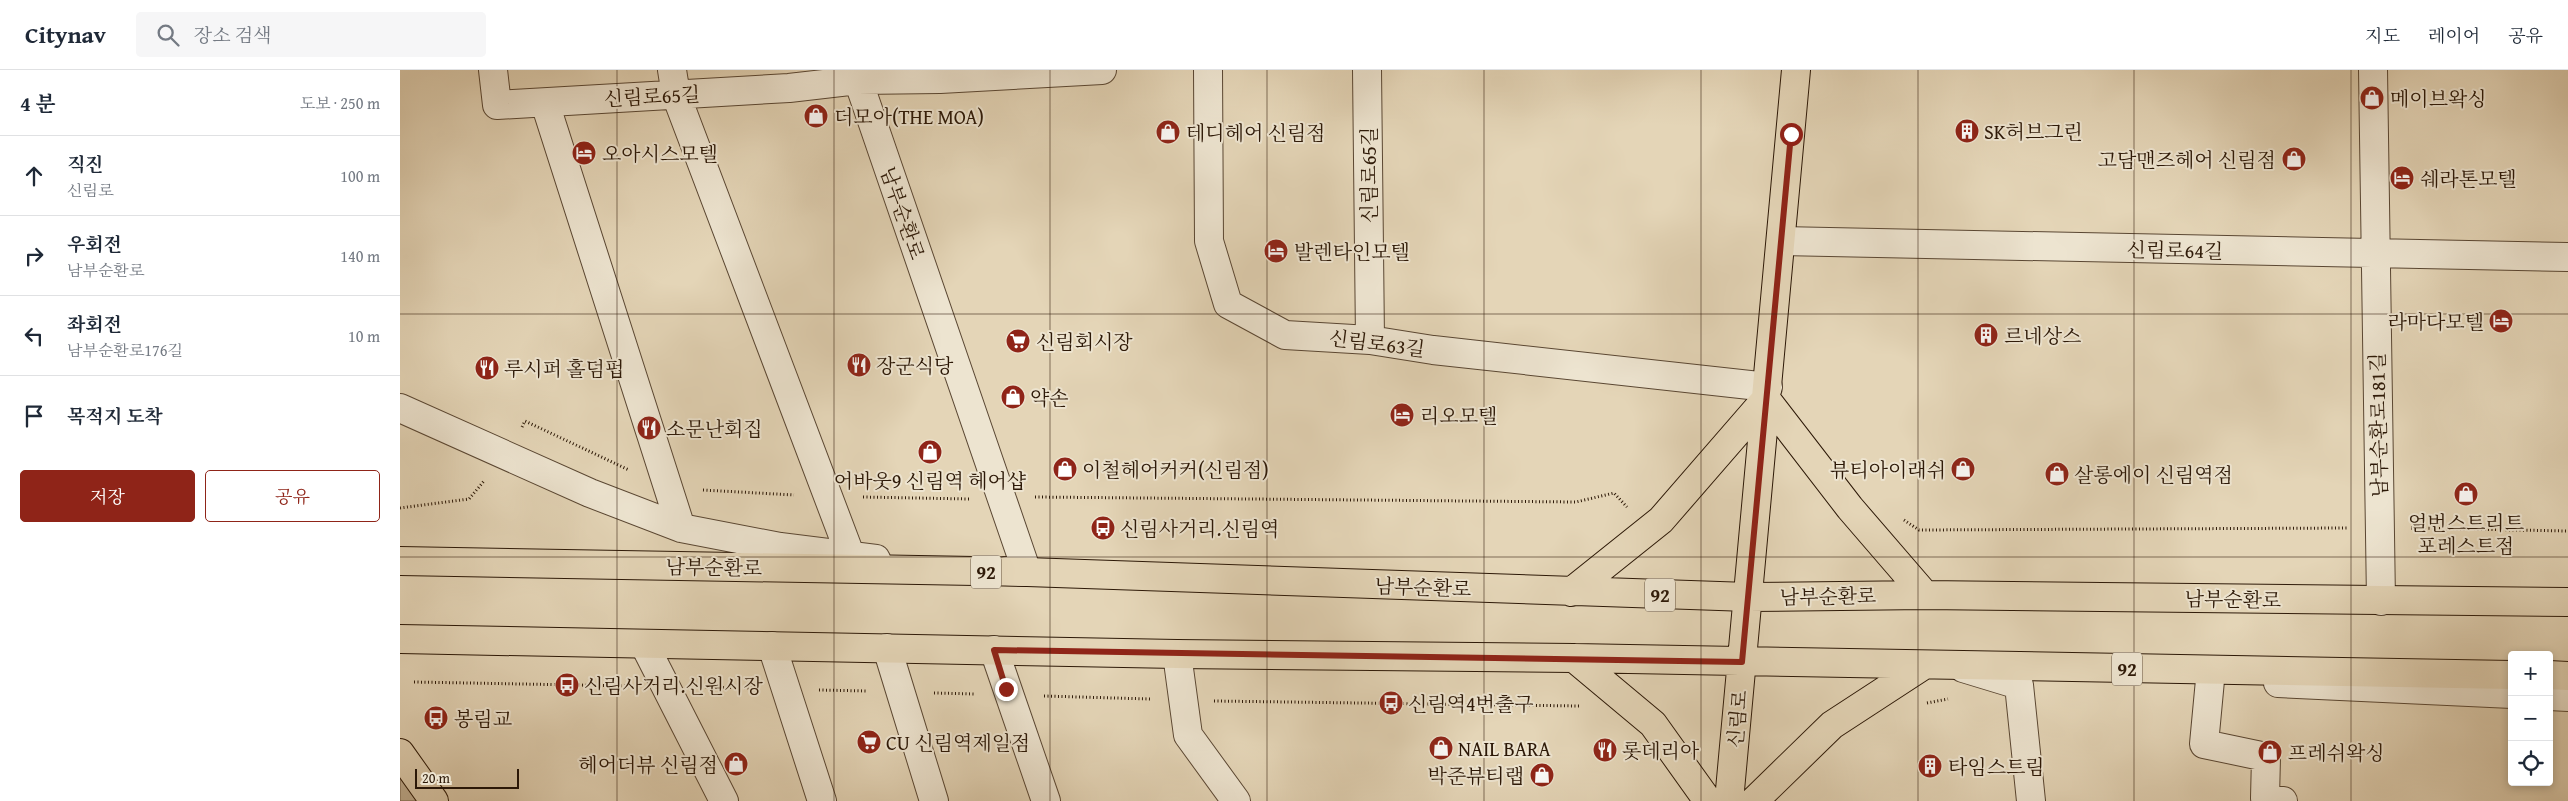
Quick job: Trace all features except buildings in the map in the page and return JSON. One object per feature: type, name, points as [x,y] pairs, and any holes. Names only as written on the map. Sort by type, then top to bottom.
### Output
[{"type":"main road","name":"신림로","points":[[1729,801],[1796,70]]},
{"type":"main road","points":[[1571,592],[1661,520],[1767,393],[1850,508],[1925,595]]},
{"type":"main road","name":"남부순환로","points":[[400,561],[1028,572],[1748,597],[1925,595],[2568,602]]},
{"type":"main road","name":"92","points":[[400,639],[1176,654],[1574,658],[2508,675]]},
{"type":"main road","points":[[1574,658],[1652,724],[1708,801]]},
{"type":"main road","points":[[1754,801],[1832,725],[1924,665]]},
{"type":"main road","points":[[2553,675],[2568,676]]},
{"type":"main road","points":[[400,753],[434,801]]},
{"type":"street","name":"신림로65길","points":[[493,70],[498,105],[545,102],[674,83],[789,79],[858,80],[940,75],[1102,70]]},
{"type":"street","name":"신림로63길","points":[[1208,70],[1209,241],[1228,304],[1285,335],[1370,340],[1433,350],[1767,393]]},
{"type":"street","name":"신림로65길","points":[[1367,70],[1370,340]]},
{"type":"street","name":"남부순환로181길","points":[[2373,70],[2381,601]]},
{"type":"street","name":"남부순환로","points":[[858,80],[1028,572]]},
{"type":"street","points":[[674,83],[850,556]]},
{"type":"street","name":"남부순환로","points":[[545,102],[681,528]]},
{"type":"street","name":"신림로64길","points":[[1781,241],[2568,257]]},
{"type":"street","points":[[400,408],[590,493],[681,528],[780,547],[850,556],[1028,572]]},
{"type":"street","points":[[644,644],[724,801]]},
{"type":"street","points":[[772,646],[822,801]]},
{"type":"street","points":[[887,648],[934,801]]},
{"type":"street","points":[[994,650],[1046,801]]},
{"type":"street","points":[[1176,654],[1188,735],[1236,801]]},
{"type":"street","points":[[1957,666],[2019,685],[2031,801]]},
{"type":"street","points":[[1984,675],[2210,680],[2508,694]]},
{"type":"street","points":[[2210,680],[2204,744],[2266,757],[2265,798],[2283,801]]},
{"type":"street","points":[[2553,696],[2568,696]]},
{"type":"path","points":[[1898,515],[1919,530],[2380,528],[2568,531]]},
{"type":"shaded area","points":[[400,775],[418,801],[400,801]]},
{"type":"place","name":"메이브왁싱","points":[[2372,98]]},
{"type":"place","name":"더모아(THE MOA)","points":[[816,116]]},
{"type":"place","name":"SK허브그린","points":[[1967,131]]},
{"type":"place","name":"테디헤어 신림점","points":[[1168,132]]},
{"type":"place","name":"오아시스모텔","points":[[584,153]]},
{"type":"place","name":"고담맨즈헤어 신림점","points":[[2294,159]]},
{"type":"place","name":"쉐라톤모텔","points":[[2402,178]]},
{"type":"place","name":"발렌타인모텔","points":[[1276,251]]},
{"type":"place","name":"라마다모텔","points":[[2501,321]]},
{"type":"place","name":"르네상스","points":[[1986,335]]},
{"type":"place","name":"신림회시장","points":[[1018,341]]},
{"type":"place","name":"장군식당","points":[[859,365]]},
{"type":"place","name":"루시퍼 홀덤펍","points":[[487,368]]},
{"type":"place","name":"약손","points":[[1013,397]]},
{"type":"place","name":"리오모텔","points":[[1402,415]]},
{"type":"place","name":"소문난회집","points":[[649,428]]},
{"type":"place","name":"어바웃9 신림역 헤어샵","points":[[930,452]]},
{"type":"place","name":"이철헤어커커(신림점)","points":[[1065,469]]},
{"type":"place","name":"뷰티아이래쉬","points":[[1963,469]]},
{"type":"place","name":"살롱에이 신림역점","points":[[2057,474]]},
{"type":"place","name":"얼번스트리트 포레스트점","points":[[2466,494]]},
{"type":"place","name":"신림사거리.신림역","points":[[1103,528]]},
{"type":"place","name":"신림사거리.신원시장","points":[[567,685]]},
{"type":"place","name":"신림역4번출구","points":[[1391,703]]},
{"type":"place","name":"봉림교","points":[[436,718]]},
{"type":"place","name":"CU 신림역제일점","points":[[869,742]]},
{"type":"place","name":"NAIL BARA","points":[[1441,748]]},
{"type":"place","name":"롯데리아","points":[[1605,750]]},
{"type":"place","name":"프레쉬왁싱","points":[[2270,752]]},
{"type":"place","name":"헤어더뷰 신림점","points":[[736,764]]},
{"type":"place","name":"타임스트림","points":[[1930,766]]},
{"type":"place","name":"박준뷰티랩","points":[[1542,775]]},
{"type":"route","points":[[1006,689],[994,650],[1742,662],[1791,134]]}]
